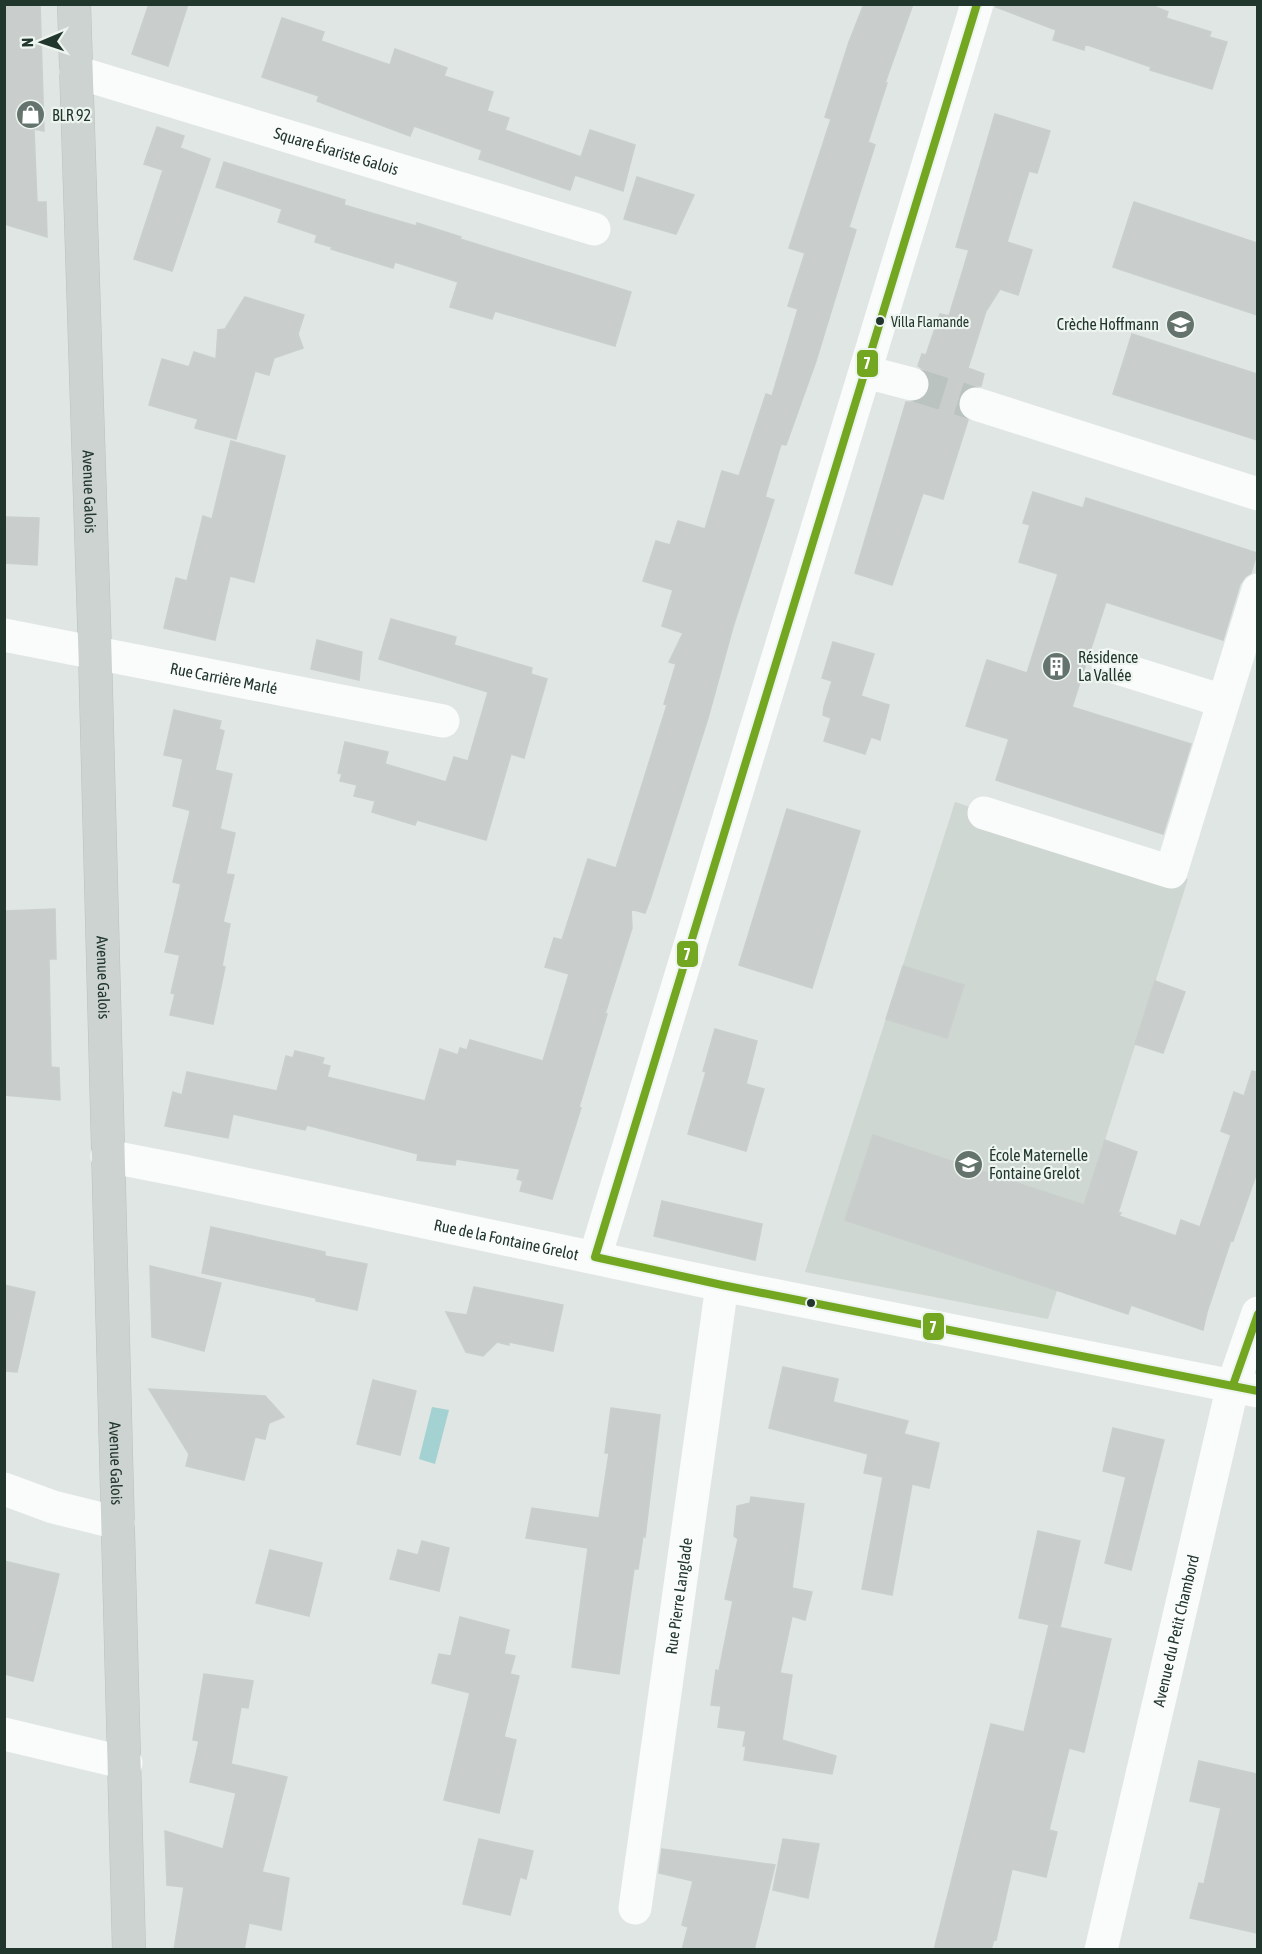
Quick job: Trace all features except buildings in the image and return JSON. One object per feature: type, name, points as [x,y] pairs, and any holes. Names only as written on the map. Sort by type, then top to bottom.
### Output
[{"type":"main road","name":"Avenue Galois","points":[[74,4],[95,653],[107,1156],[126,1763],[129,1950]]},
{"type":"street","points":[[595,1257],[977,4]]},
{"type":"street","name":"Square Évariste Galois","points":[[76,72],[594,229]]},
{"type":"street","points":[[866,372],[912,384]]},
{"type":"street","points":[[976,404],[1257,494]]},
{"type":"street","points":[[984,813],[1172,872],[1257,590]]},
{"type":"street","name":"Rue Carrière Marlé","points":[[4,635],[443,721]]},
{"type":"street","points":[[1108,666],[1223,701]]},
{"type":"street","name":"Rue de la Fontaine Grelot","points":[[107,1156],[722,1285],[1245,1388]]},
{"type":"street","name":"Rue Pierre Langlade","points":[[635,1908],[722,1285]]},
{"type":"street","name":"Avenue du Petit Chambord","points":[[1101,1950],[1245,1388],[1257,1313]]},
{"type":"street","points":[[4,1489],[52,1507],[118,1523]]},
{"type":"street","points":[[4,1734],[126,1763]]},
{"type":"shaded area","name":"École Maternelle Fontaine Grelot","points":[[955,802],[1188,879],[1048,1319],[805,1272]]},
{"type":"water","points":[[432,1407],[449,1410],[435,1464],[419,1459]]},
{"type":"tunnel","points":[[912,384],[976,404]]},
{"type":"transit line","name":"7","points":[[977,4],[595,1257],[722,1285],[1258,1391]]},
{"type":"transit line","name":"7","points":[[1233,1385],[1258,1314]]},
{"type":"place","name":"BLR 92","points":[[31,115]]},
{"type":"place","name":"Villa Flamande","points":[[880,321]]},
{"type":"place","name":"Crèche Hoffmann","points":[[1180,324]]},
{"type":"place","name":"Résidence La Vallée","points":[[1057,666]]},
{"type":"place","name":"École Maternelle Fontaine Grelot","points":[[968,1164]]}]
